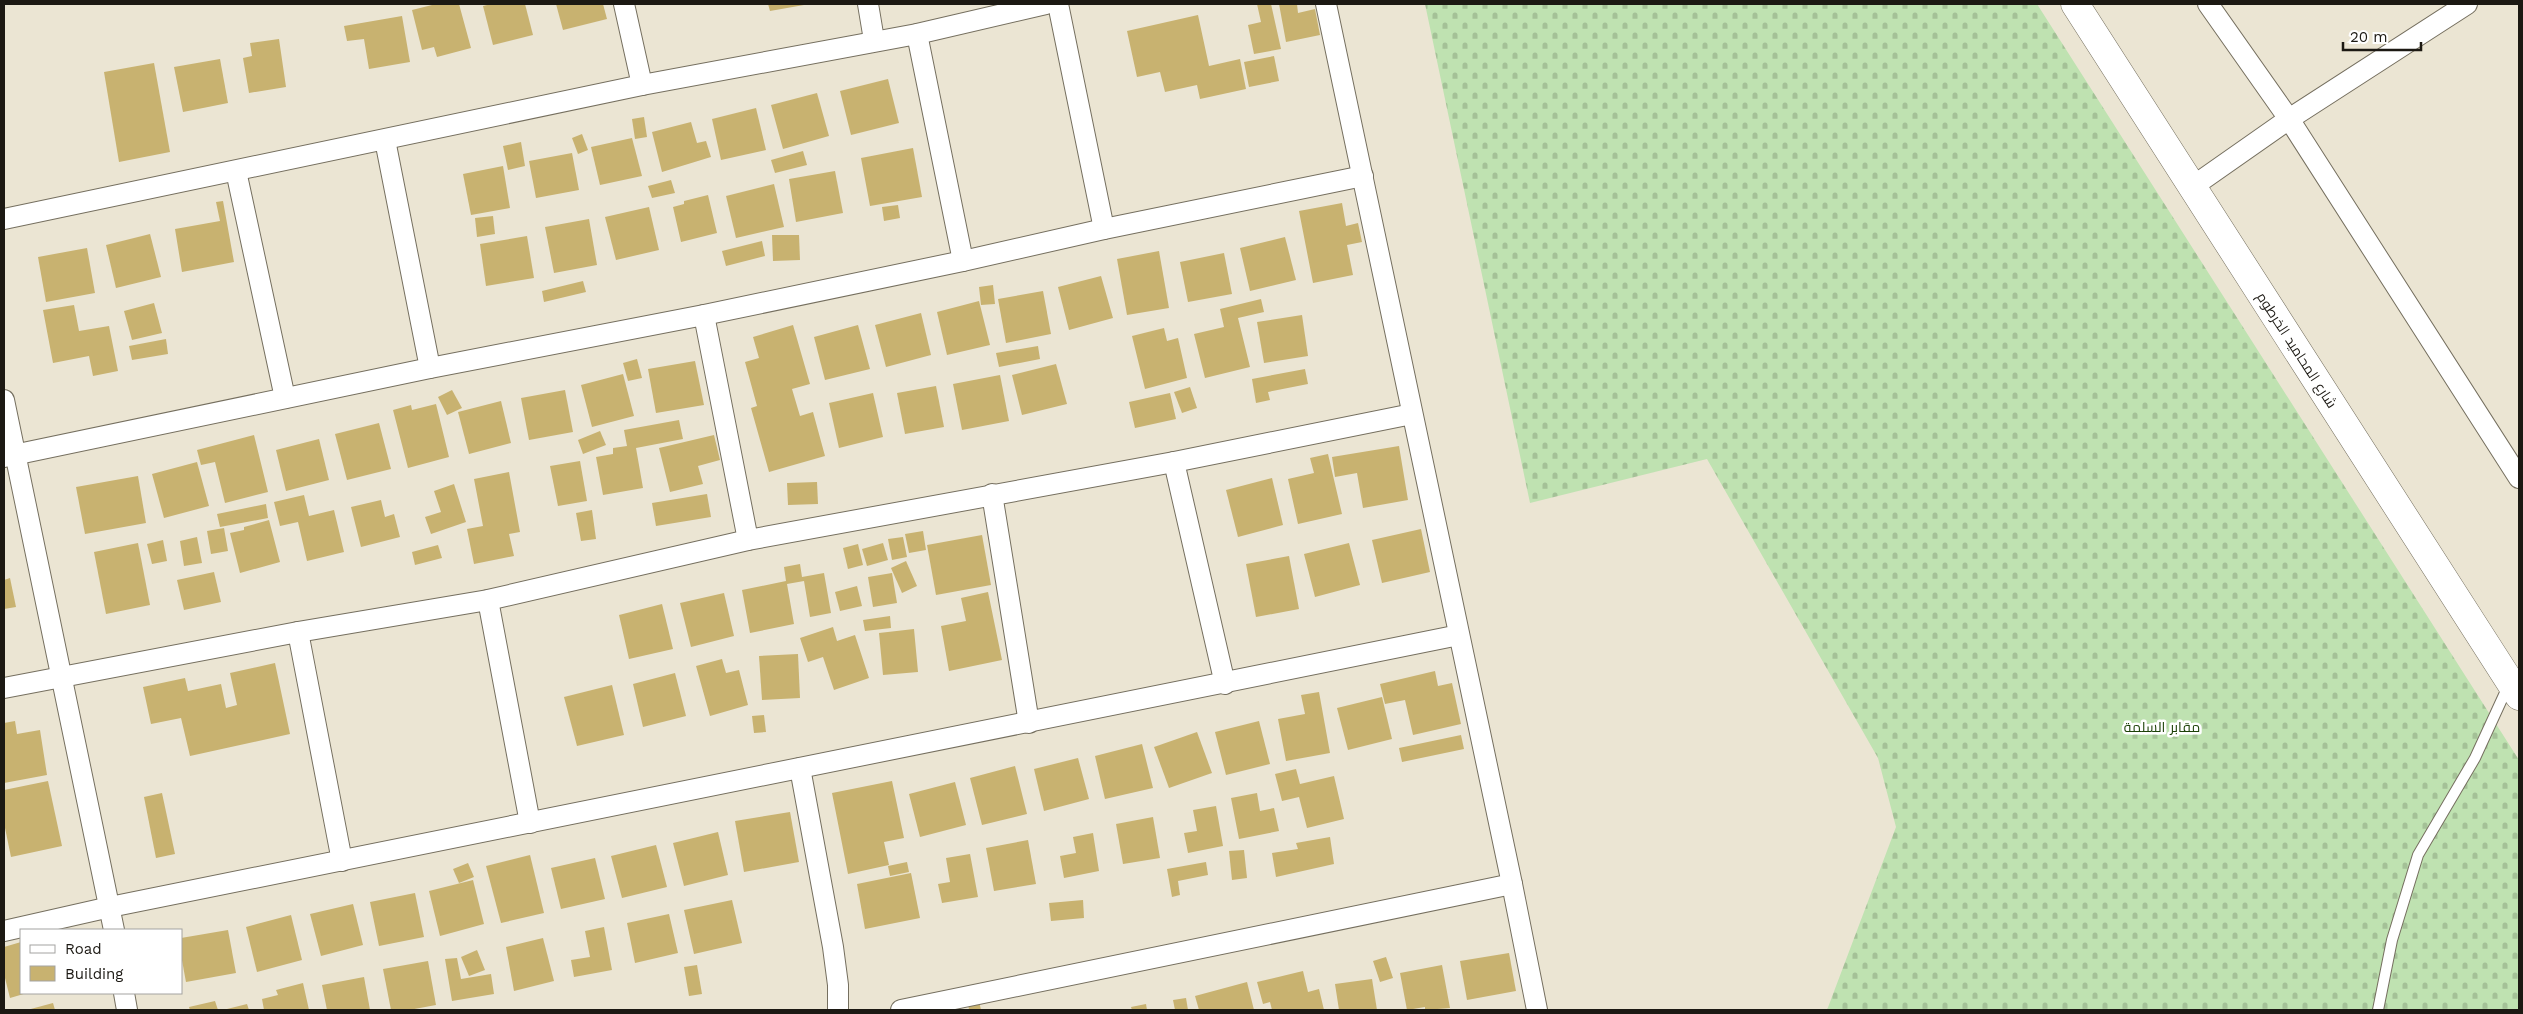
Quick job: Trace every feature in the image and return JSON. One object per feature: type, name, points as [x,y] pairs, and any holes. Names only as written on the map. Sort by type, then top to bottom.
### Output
[{"type":"street","points":[[624,4],[642,84]]},
{"type":"street","points":[[868,4],[874,40]]},
{"type":"street","points":[[4,219],[642,84],[874,40],[917,34],[1046,4]]},
{"type":"street","points":[[1058,4],[1104,229]]},
{"type":"street","points":[[1326,4],[1537,1010]]},
{"type":"street","name":"شارع المحاميد الخرطوم","points":[[2075,4],[2192,187],[2516,682]]},
{"type":"street","points":[[2208,4],[2289,119],[2519,478]]},
{"type":"street","points":[[2192,187],[2289,119],[2466,4]]},
{"type":"street","points":[[917,34],[963,261]]},
{"type":"street","points":[[384,140],[430,368]]},
{"type":"street","points":[[236,171],[286,398]]},
{"type":"street","points":[[9,456],[430,368],[704,315],[963,261],[1104,229],[1363,176]]},
{"type":"street","points":[[704,315],[748,540]]},
{"type":"street","points":[[4,400],[9,456],[60,676],[114,929]]},
{"type":"street","points":[[4,688],[298,632],[488,600],[748,540],[1174,462],[1412,414]]},
{"type":"street","points":[[1174,462],[1225,684]]},
{"type":"street","points":[[992,494],[1030,723]]},
{"type":"street","points":[[488,600],[530,823]]},
{"type":"street","points":[[298,632],[342,861]]},
{"type":"street","points":[[4,931],[110,907],[1225,684],[1459,635]]},
{"type":"street","points":[[800,768],[833,947],[838,985],[838,1010]]},
{"type":"street","points":[[901,1010],[1512,884]]},
{"type":"street","points":[[124,994],[127,1010]]},
{"type":"lane","points":[[2378,1010],[2392,940],[2418,855],[2475,758],[2516,682]]},
{"type":"green space","name":"مقابر السلمة","points":[[1425,4],[2037,4],[2519,760],[2519,1010],[1827,1010],[1896,827],[1878,758],[1707,459],[1530,503]]},
{"type":"building","points":[[436,4],[459,4],[471,48],[437,57],[434,47],[422,50],[412,10]]},
{"type":"building","points":[[491,4],[525,4],[533,35],[493,45],[483,6]]},
{"type":"building","points":[[556,4],[603,4],[607,19],[563,30]]},
{"type":"building","points":[[768,4],[804,4],[804,5],[770,11]]},
{"type":"building","points":[[1257,4],[1271,4],[1281,49],[1254,54],[1248,25],[1261,22]]},
{"type":"building","points":[[1279,4],[1297,4],[1298,13],[1315,9],[1320,35],[1286,42]]},
{"type":"building","points":[[1198,15],[1209,66],[1240,59],[1246,89],[1200,99],[1197,85],[1165,92],[1160,72],[1137,77],[1127,31]]},
{"type":"building","points":[[402,16],[410,62],[369,69],[364,39],[347,41],[344,26]]},
{"type":"building","points":[[279,39],[286,87],[249,93],[243,58],[252,56],[250,43]]},
{"type":"building","points":[[1274,56],[1279,81],[1249,87],[1244,62]]},
{"type":"building","points":[[220,59],[228,103],[183,112],[174,67]]},
{"type":"building","points":[[154,63],[170,152],[119,162],[104,72]]},
{"type":"building","points":[[888,79],[899,123],[851,135],[840,91]]},
{"type":"building","points":[[817,93],[829,136],[783,149],[771,105]]},
{"type":"building","points":[[756,108],[766,150],[721,160],[712,119]]},
{"type":"building","points":[[644,117],[647,137],[635,139],[632,119]]},
{"type":"building","points":[[691,122],[697,143],[706,141],[711,157],[662,172],[652,132]]},
{"type":"building","points":[[582,134],[588,150],[578,154],[572,138]]},
{"type":"building","points":[[632,138],[642,176],[600,185],[591,147]]},
{"type":"building","points":[[521,142],[525,166],[508,170],[503,146]]},
{"type":"building","points":[[913,148],[922,197],[870,206],[861,158]]},
{"type":"building","points":[[803,151],[807,165],[775,173],[771,160]]},
{"type":"building","points":[[572,153],[579,190],[536,198],[529,161]]},
{"type":"building","points":[[503,166],[510,208],[471,215],[463,174]]},
{"type":"building","points":[[835,171],[843,213],[796,222],[789,179]]},
{"type":"building","points":[[671,180],[675,193],[652,198],[648,186]]},
{"type":"building","points":[[774,184],[784,227],[736,238],[726,196]]},
{"type":"building","points":[[708,195],[717,233],[681,242],[673,207],[684,204],[684,201]]},
{"type":"building","points":[[223,201],[234,262],[182,272],[175,229],[220,221],[216,202]]},
{"type":"building","points":[[1342,203],[1346,226],[1358,223],[1362,242],[1347,245],[1353,275],[1313,283],[1299,211]]},
{"type":"building","points":[[898,205],[900,218],[884,221],[882,207]]},
{"type":"building","points":[[649,207],[659,250],[616,260],[605,217]]},
{"type":"building","points":[[493,216],[495,234],[477,237],[475,218]]},
{"type":"building","points":[[589,219],[597,265],[554,273],[545,227]]},
{"type":"building","points":[[150,234],[161,277],[116,288],[106,245]]},
{"type":"building","points":[[772,235],[799,235],[800,260],[773,261]]},
{"type":"building","points":[[527,236],[534,278],[486,286],[480,244]]},
{"type":"building","points":[[1285,237],[1296,280],[1250,291],[1240,248]]},
{"type":"building","points":[[762,241],[765,256],[726,266],[722,251]]},
{"type":"building","points":[[87,248],[95,293],[46,302],[38,257]]},
{"type":"building","points":[[1159,251],[1169,308],[1127,315],[1117,259]]},
{"type":"building","points":[[1224,253],[1232,294],[1188,302],[1180,262]]},
{"type":"building","points":[[1101,276],[1113,318],[1069,330],[1058,287]]},
{"type":"building","points":[[583,281],[586,292],[544,302],[542,291]]},
{"type":"building","points":[[993,285],[995,304],[981,305],[979,287]]},
{"type":"building","points":[[1043,291],[1051,334],[1006,343],[998,299]]},
{"type":"building","points":[[1261,299],[1264,312],[1238,318],[1250,367],[1205,378],[1194,334],[1224,327],[1220,309]]},
{"type":"building","points":[[979,301],[990,345],[947,355],[937,312]]},
{"type":"building","points":[[154,303],[162,333],[132,340],[124,311]]},
{"type":"building","points":[[74,305],[79,331],[109,326],[118,371],[93,376],[89,356],[53,363],[43,310]]},
{"type":"building","points":[[921,313],[931,355],[886,367],[875,325]]},
{"type":"building","points":[[1302,315],[1308,356],[1264,363],[1257,322]]},
{"type":"building","points":[[793,325],[810,384],[792,389],[800,416],[813,412],[825,456],[769,472],[751,408],[757,406],[745,362],[759,358],[753,337]]},
{"type":"building","points":[[858,325],[870,369],[825,380],[814,337]]},
{"type":"building","points":[[1164,328],[1167,341],[1178,338],[1187,378],[1145,389],[1132,336]]},
{"type":"building","points":[[166,339],[168,354],[132,360],[129,346]]},
{"type":"building","points":[[1038,346],[1040,359],[999,367],[996,353]]},
{"type":"building","points":[[637,359],[642,378],[628,381],[623,363]]},
{"type":"building","points":[[695,361],[704,405],[656,413],[648,369]]},
{"type":"building","points":[[1056,364],[1067,404],[1022,415],[1012,375]]},
{"type":"building","points":[[1305,369],[1308,384],[1268,392],[1270,400],[1256,403],[1252,379]]},
{"type":"building","points":[[623,374],[634,416],[592,427],[581,385]]},
{"type":"building","points":[[1000,375],[1009,421],[962,430],[953,384]]},
{"type":"building","points":[[936,386],[944,427],[905,434],[897,393]]},
{"type":"building","points":[[1190,387],[1197,408],[1182,413],[1174,392]]},
{"type":"building","points":[[452,390],[462,408],[447,415],[438,397]]},
{"type":"building","points":[[565,390],[573,432],[529,440],[521,398]]},
{"type":"building","points":[[873,393],[883,437],[839,448],[829,403]]},
{"type":"building","points":[[1170,393],[1176,419],[1135,428],[1129,402]]},
{"type":"building","points":[[501,401],[511,443],[469,454],[458,412]]},
{"type":"building","points":[[436,404],[449,457],[408,468],[393,410],[411,405],[412,410]]},
{"type":"building","points":[[679,420],[683,439],[636,448],[643,488],[603,495],[596,457],[613,454],[613,448],[627,446],[624,430]]},
{"type":"building","points":[[379,423],[391,469],[347,480],[335,434]]},
{"type":"building","points":[[600,431],[606,445],[583,454],[578,440]]},
{"type":"building","points":[[254,435],[268,492],[225,503],[215,462],[201,465],[197,450]]},
{"type":"building","points":[[714,435],[720,460],[698,466],[703,484],[670,492],[659,448]]},
{"type":"building","points":[[319,439],[329,480],[286,491],[276,450]]},
{"type":"building","points":[[1399,446],[1408,500],[1363,508],[1357,473],[1335,477],[1332,457]]},
{"type":"building","points":[[1328,454],[1342,514],[1298,524],[1288,479],[1314,473],[1310,458]]},
{"type":"building","points":[[580,461],[587,501],[558,506],[550,466]]},
{"type":"building","points":[[197,462],[209,506],[164,518],[152,474]]},
{"type":"building","points":[[509,472],[520,532],[509,534],[514,556],[474,564],[467,529],[483,526],[474,479]]},
{"type":"building","points":[[138,476],[146,523],[85,534],[76,487]]},
{"type":"building","points":[[1272,478],[1283,525],[1238,537],[1226,490]]},
{"type":"building","points":[[817,482],[818,504],[788,505],[787,483]]},
{"type":"building","points":[[454,484],[466,522],[431,534],[425,517],[441,512],[434,491]]},
{"type":"building","points":[[707,494],[711,517],[656,526],[652,503]]},
{"type":"building","points":[[304,495],[309,516],[334,510],[344,552],[307,561],[298,522],[280,526],[274,502]]},
{"type":"building","points":[[381,500],[385,517],[394,514],[400,537],[361,547],[351,507]]},
{"type":"building","points":[[266,504],[268,518],[220,527],[217,514]]},
{"type":"building","points":[[592,510],[596,539],[581,541],[576,513]]},
{"type":"building","points":[[269,520],[280,562],[240,573],[230,533],[244,530],[244,527]]},
{"type":"building","points":[[224,528],[228,551],[211,554],[207,531]]},
{"type":"building","points":[[1421,529],[1430,572],[1382,583],[1372,540]]},
{"type":"building","points":[[923,531],[926,550],[909,553],[905,534]]},
{"type":"building","points":[[982,535],[991,585],[936,595],[927,545]]},
{"type":"building","points":[[197,537],[202,563],[184,566],[180,541]]},
{"type":"building","points":[[903,537],[907,557],[892,560],[888,539]]},
{"type":"building","points":[[163,540],[167,561],[152,564],[147,544]]},
{"type":"building","points":[[138,543],[150,605],[106,614],[94,552]]},
{"type":"building","points":[[883,543],[888,560],[867,566],[862,549]]},
{"type":"building","points":[[1349,543],[1360,585],[1315,597],[1304,554]]},
{"type":"building","points":[[858,544],[863,565],[848,569],[843,548]]},
{"type":"building","points":[[438,545],[442,558],[415,565],[412,552]]},
{"type":"building","points":[[1289,556],[1299,609],[1256,617],[1246,564]]},
{"type":"building","points":[[906,561],[917,586],[902,593],[891,568]]},
{"type":"building","points":[[800,564],[802,577],[824,573],[831,613],[810,617],[804,581],[787,584],[794,624],[750,633],[742,590],[786,581],[784,567]]},
{"type":"building","points":[[214,572],[221,602],[184,610],[177,580]]},
{"type":"building","points":[[892,573],[897,603],[873,607],[868,577]]},
{"type":"building","points":[[10,578],[16,607],[4,609],[4,580]]},
{"type":"building","points":[[857,586],[862,606],[840,611],[835,592]]},
{"type":"building","points":[[988,592],[1002,660],[949,671],[941,626],[966,621],[961,598]]},
{"type":"building","points":[[724,593],[734,636],[691,647],[680,603]]},
{"type":"building","points":[[662,604],[673,649],[629,659],[619,615]]},
{"type":"building","points":[[890,616],[891,628],[865,631],[863,620]]},
{"type":"building","points":[[833,627],[837,641],[855,635],[869,678],[834,690],[823,657],[808,662],[800,638]]},
{"type":"building","points":[[914,629],[918,672],[883,675],[879,633]]},
{"type":"building","points":[[798,654],[800,698],[762,700],[759,656]]},
{"type":"building","points":[[722,659],[726,673],[739,670],[748,705],[710,716],[696,666]]},
{"type":"building","points":[[275,663],[290,734],[190,756],[181,718],[151,724],[143,687],[185,678],[188,691],[221,684],[226,708],[237,705],[230,673]]},
{"type":"building","points":[[1435,671],[1438,686],[1452,683],[1461,724],[1413,735],[1405,700],[1385,704],[1380,684]]},
{"type":"building","points":[[675,673],[686,716],[643,727],[633,684]]},
{"type":"building","points":[[612,685],[624,735],[577,746],[564,697]]},
{"type":"building","points":[[1319,692],[1330,753],[1286,761],[1278,719],[1305,714],[1301,695]]},
{"type":"building","points":[[1382,697],[1392,739],[1348,750],[1337,708]]},
{"type":"building","points":[[764,715],[766,732],[754,733],[752,716]]},
{"type":"building","points":[[15,721],[17,734],[40,730],[47,775],[4,783],[4,723]]},
{"type":"building","points":[[1259,721],[1270,764],[1226,775],[1215,732]]},
{"type":"building","points":[[1197,732],[1212,773],[1169,788],[1154,747]]},
{"type":"building","points":[[1461,735],[1464,749],[1402,762],[1399,748]]},
{"type":"building","points":[[1142,744],[1153,788],[1105,799],[1095,756]]},
{"type":"building","points":[[1078,758],[1089,799],[1044,811],[1034,769]]},
{"type":"building","points":[[1015,766],[1027,814],[982,825],[970,778]]},
{"type":"building","points":[[1296,769],[1300,784],[1334,776],[1344,819],[1307,828],[1299,797],[1282,801],[1275,774]]},
{"type":"building","points":[[48,781],[62,846],[11,857],[4,823],[4,790]]},
{"type":"building","points":[[892,781],[904,838],[884,842],[889,865],[848,874],[832,793]]},
{"type":"building","points":[[955,782],[966,825],[920,837],[909,794]]},
{"type":"building","points":[[162,793],[175,854],[156,858],[144,797]]},
{"type":"building","points":[[1257,793],[1260,811],[1274,808],[1279,831],[1239,839],[1231,798]]},
{"type":"building","points":[[1216,806],[1223,846],[1188,853],[1184,833],[1197,831],[1193,810]]},
{"type":"building","points":[[790,812],[799,862],[744,872],[735,821]]},
{"type":"building","points":[[1153,817],[1160,858],[1123,864],[1116,824]]},
{"type":"building","points":[[718,832],[728,875],[684,886],[673,843]]},
{"type":"building","points":[[1093,833],[1099,871],[1064,878],[1060,856],[1076,853],[1073,837]]},
{"type":"building","points":[[1330,837],[1334,864],[1276,877],[1272,853],[1298,849],[1296,843]]},
{"type":"building","points":[[1028,840],[1036,884],[994,891],[986,848]]},
{"type":"building","points":[[656,845],[667,887],[622,898],[611,856]]},
{"type":"building","points":[[1244,850],[1247,878],[1232,880],[1229,851]]},
{"type":"building","points":[[970,854],[978,897],[942,903],[938,884],[950,882],[946,858]]},
{"type":"building","points":[[530,855],[544,913],[501,923],[486,866]]},
{"type":"building","points":[[595,858],[605,899],[561,909],[551,868]]},
{"type":"building","points":[[907,862],[909,872],[890,876],[888,866]]},
{"type":"building","points":[[1206,862],[1208,875],[1178,881],[1180,895],[1172,897],[1167,869]]},
{"type":"building","points":[[468,863],[474,877],[459,883],[453,869]]},
{"type":"building","points":[[911,873],[920,918],[865,929],[857,884]]},
{"type":"building","points":[[473,880],[484,924],[440,936],[429,891]]},
{"type":"building","points":[[415,893],[424,937],[379,946],[370,902]]},
{"type":"building","points":[[732,900],[742,943],[694,954],[684,910]]},
{"type":"building","points":[[1083,900],[1084,918],[1051,921],[1049,903]]},
{"type":"building","points":[[353,904],[363,945],[321,956],[310,914]]},
{"type":"building","points":[[669,914],[678,953],[635,963],[627,923]]},
{"type":"building","points":[[291,915],[302,960],[257,972],[246,927]]},
{"type":"building","points":[[604,927],[612,970],[574,977],[571,960],[590,957],[585,931]]},
{"type":"building","points":[[228,930],[236,973],[186,982],[182,960],[182,938]]},
{"type":"building","points":[[543,938],[554,981],[514,991],[506,947]]},
{"type":"building","points":[[20,942],[20,994],[24,994],[10,998],[4,974],[4,947]]},
{"type":"building","points":[[477,950],[485,970],[469,976],[461,957]]},
{"type":"building","points":[[1509,953],[1516,991],[1467,1000],[1460,961]]},
{"type":"building","points":[[1386,957],[1393,978],[1380,982],[1373,961]]},
{"type":"building","points":[[457,958],[461,979],[491,974],[494,994],[452,1001],[445,959]]},
{"type":"building","points":[[428,961],[436,1005],[409,1010],[391,1010],[383,969]]},
{"type":"building","points":[[697,965],[702,994],[689,996],[684,967]]},
{"type":"building","points":[[1442,965],[1450,1008],[1425,1010],[1425,1007],[1407,1010],[1400,973]]},
{"type":"building","points":[[1303,971],[1308,992],[1319,989],[1324,1010],[1272,1010],[1270,1002],[1263,1004],[1257,982]]},
{"type":"building","points":[[364,977],[370,1010],[327,1010],[322,985]]},
{"type":"building","points":[[1372,979],[1377,1010],[1339,1010],[1335,984]]},
{"type":"building","points":[[1247,982],[1254,1010],[1199,1010],[1195,996]]},
{"type":"building","points":[[303,983],[309,1010],[264,1010],[262,999],[278,995],[276,990]]},
{"type":"building","points":[[1186,998],[1188,1010],[1175,1010],[1173,1000]]},
{"type":"building","points":[[215,1001],[218,1010],[190,1010],[189,1007]]},
{"type":"building","points":[[979,1001],[981,1010],[969,1010],[968,1003]]},
{"type":"building","points":[[53,1003],[55,1010],[27,1010]]},
{"type":"building","points":[[247,1004],[249,1010],[223,1010]]},
{"type":"building","points":[[1146,1004],[1147,1010],[1132,1010],[1131,1007]]}]
